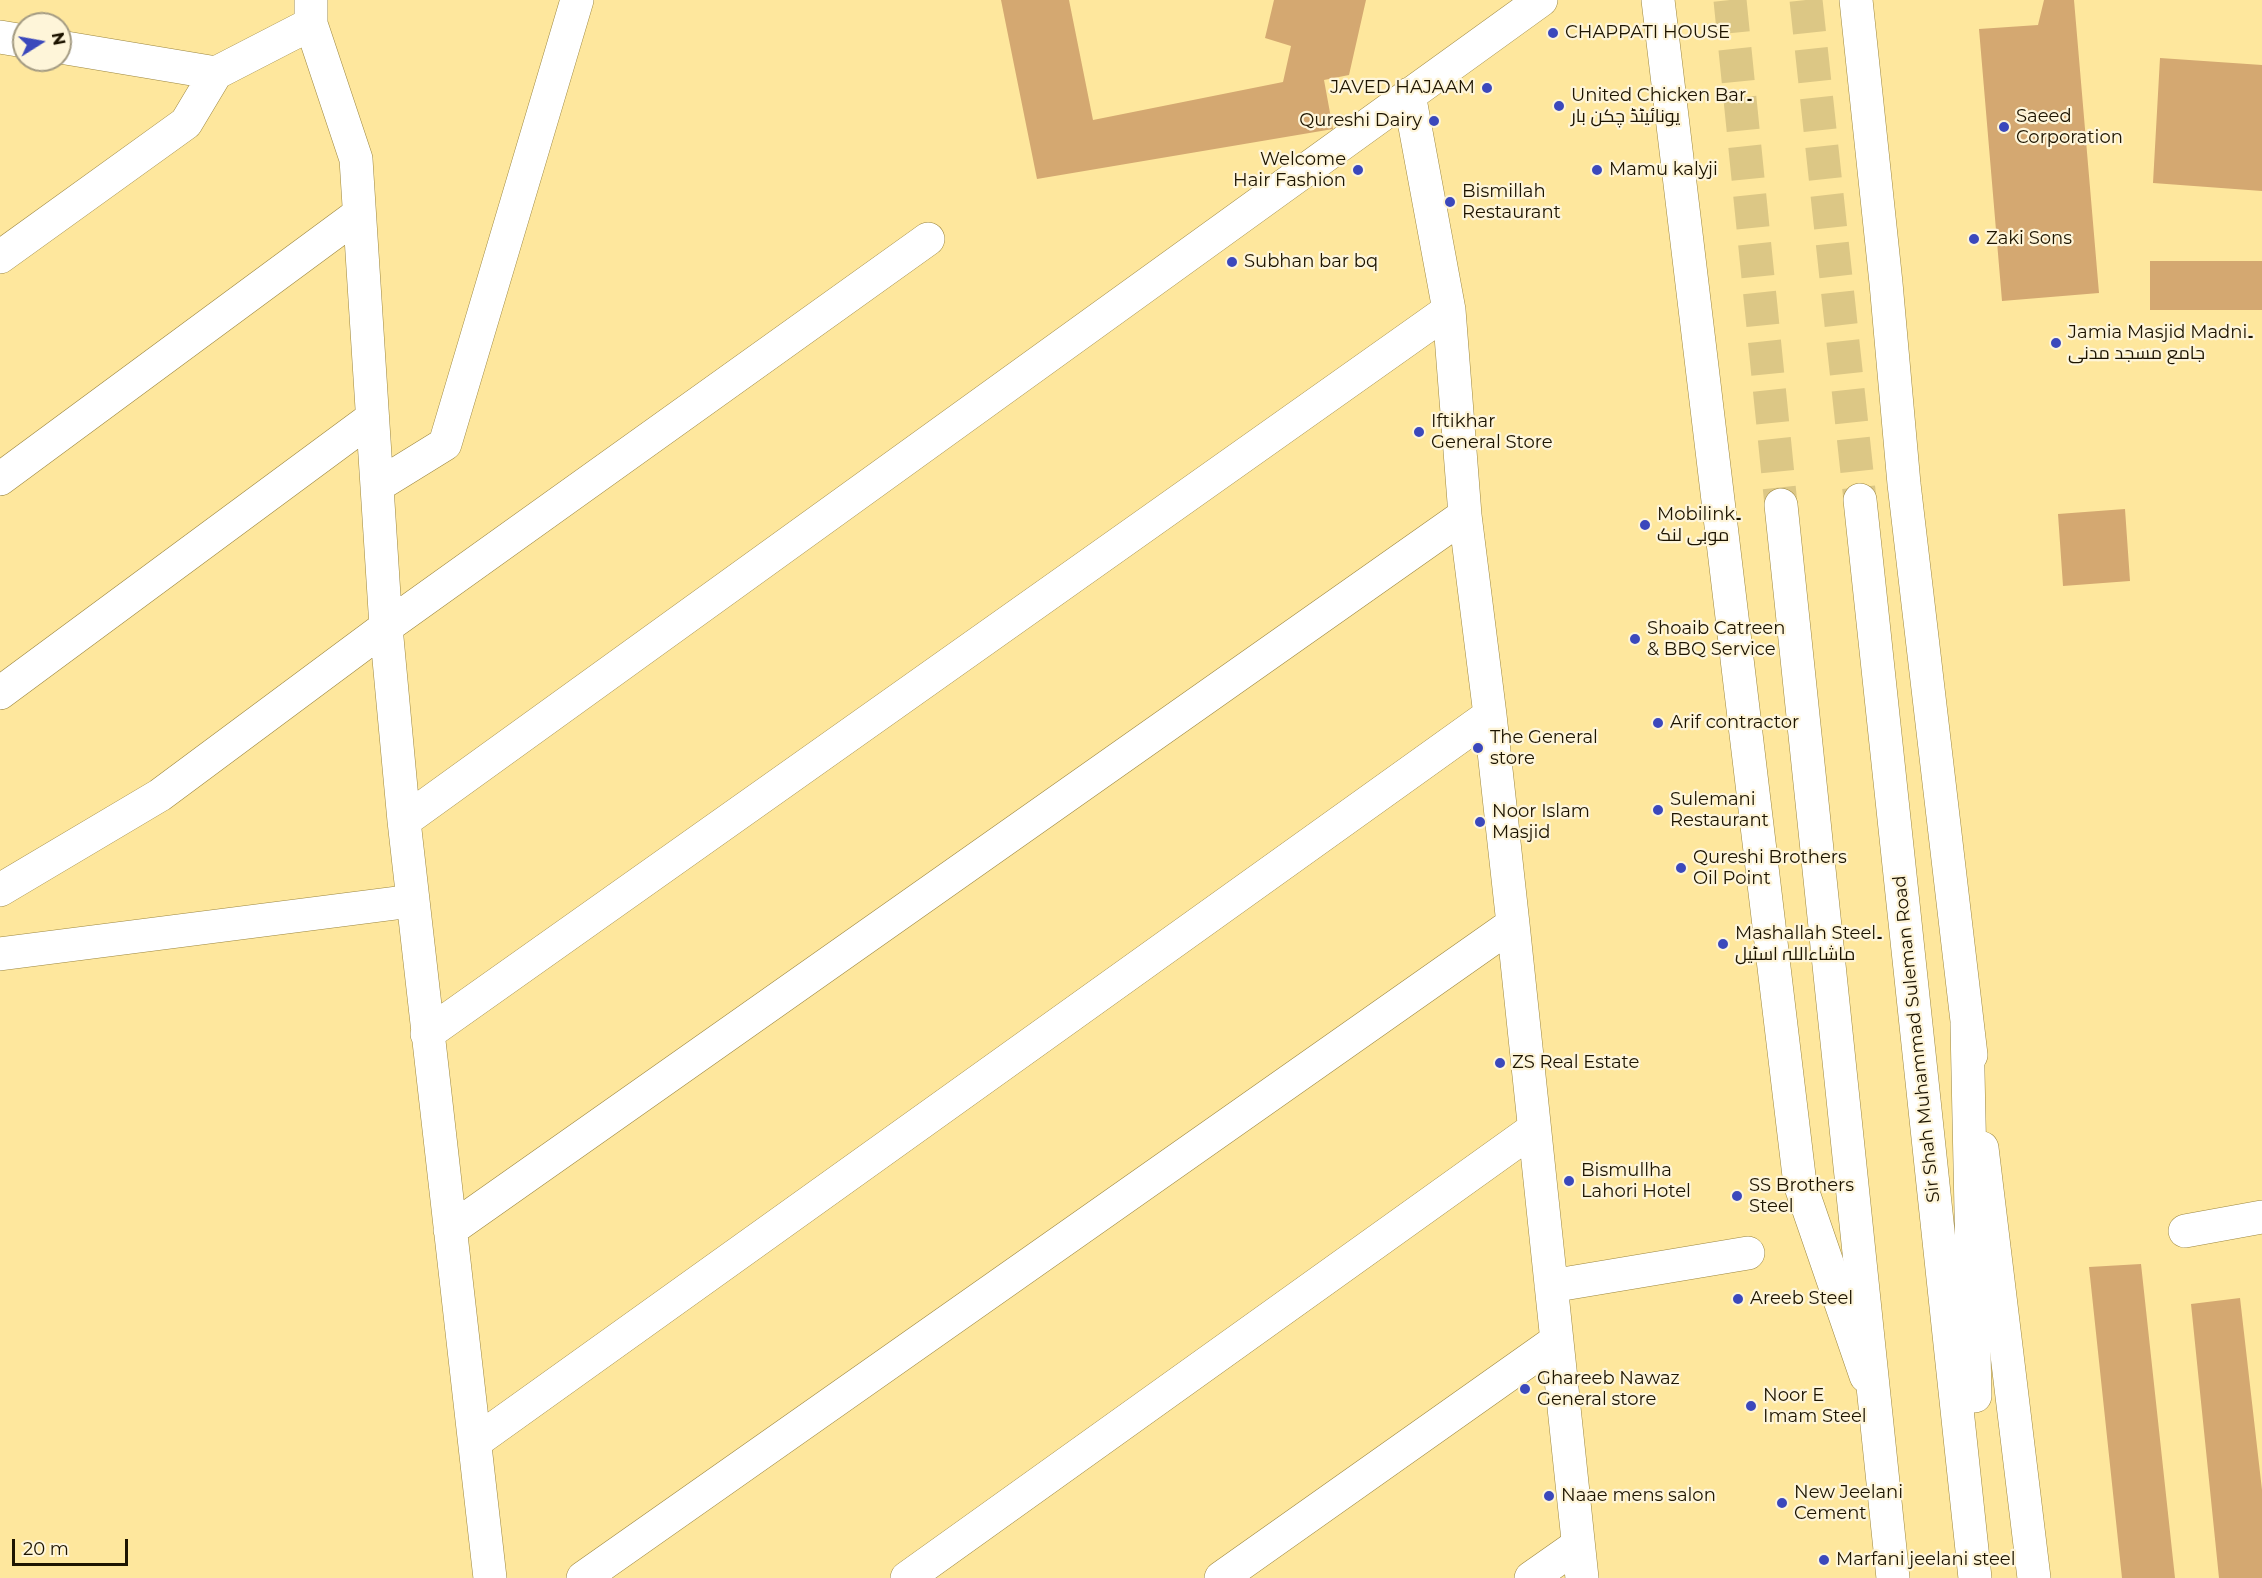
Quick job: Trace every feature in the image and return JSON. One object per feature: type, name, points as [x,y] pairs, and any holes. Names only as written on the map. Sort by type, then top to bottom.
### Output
[{"type":"main road","points":[[377,486],[445,444],[577,0]]},
{"type":"main road","points":[[404,821],[1541,0]]},
{"type":"main road","points":[[1658,0],[1800,1184],[1876,1406]]},
{"type":"main road","points":[[1856,0],[1886,283],[1904,484],[2034,1578]]},
{"type":"main road","points":[[0,257],[186,123],[216,73],[311,12],[356,159],[386,627],[404,821],[490,1578]]},
{"type":"main road","points":[[72,49],[216,73]]},
{"type":"main road","points":[[1409,94],[1449,310],[1465,515],[1490,715],[1582,1578]]},
{"type":"main road","points":[[0,479],[359,214]]},
{"type":"main road","points":[[0,890],[160,795],[386,627],[928,239]]},
{"type":"main road","points":[[427,1034],[1449,310]]},
{"type":"main road","points":[[0,693],[372,418]]},
{"type":"main road","name":"Sir Shah Muhammad Suleman Road","points":[[1860,500],[1974,1572]]},
{"type":"main road","points":[[1781,505],[1893,1578]]},
{"type":"main road","points":[[450,1230],[1465,515]]},
{"type":"main road","points":[[475,1442],[1490,715]]},
{"type":"main road","points":[[0,954],[412,902]]},
{"type":"main road","points":[[583,1578],[1513,924]]},
{"type":"main road","points":[[1967,1026],[1976,1435],[1974,1572]]},
{"type":"main road","points":[[907,1578],[1534,1129]]},
{"type":"main road","points":[[2185,1231],[2262,1217]]},
{"type":"main road","points":[[1551,1286],[1748,1253]]},
{"type":"main road","points":[[1221,1578],[1556,1341]]},
{"type":"main road","points":[[1531,1578],[1578,1545]]},
{"type":"building","points":[[1001,0],[1069,0],[1093,120],[1283,82],[1291,46],[1265,38],[1274,0],[1366,0],[1349,75],[1324,80],[1333,129],[1037,179]]},
{"type":"building","points":[[2044,0],[2074,0],[2099,293],[2002,301],[1979,29],[2038,25]]},
{"type":"building","points":[[2160,58],[2262,65],[2262,191],[2153,183]]},
{"type":"building","points":[[2150,261],[2262,261],[2262,310],[2150,310]]},
{"type":"building","points":[[2125,509],[2130,581],[2063,586],[2058,514]]},
{"type":"building","points":[[2141,1264],[2175,1578],[2122,1578],[2089,1267]]},
{"type":"building","points":[[2240,1298],[2262,1490],[2262,1578],[2219,1578],[2191,1304]]},
{"type":"tunnel","points":[[1730,0],[1781,505]]},
{"type":"tunnel","points":[[1806,0],[1860,500]]},
{"type":"place","name":"CHAPPATI HOUSE","points":[[1553,33]]},
{"type":"place","name":"JAVED HAJAAM","points":[[1487,88]]},
{"type":"place","name":"United Chicken Bar۔ یونائیٹڈ چکن بار","points":[[1559,106]]},
{"type":"place","name":"Qureshi Dairy","points":[[1434,121]]},
{"type":"place","name":"Saeed Corporation","points":[[2004,127]]},
{"type":"place","name":"Welcome Hair Fashion","points":[[1358,170]]},
{"type":"place","name":"Mamu kalyji","points":[[1597,170]]},
{"type":"place","name":"Bismillah Restaurant","points":[[1450,202]]},
{"type":"place","name":"Zaki Sons","points":[[1974,239]]},
{"type":"place","name":"Subhan bar bq","points":[[1232,262]]},
{"type":"place","name":"Jamia Masjid Madni۔ جامع مسجد مدنی","points":[[2056,343]]},
{"type":"place","name":"Iftikhar General Store","points":[[1419,432]]},
{"type":"place","name":"Mobilink۔ موبی لنک","points":[[1645,525]]},
{"type":"place","name":"Shoaib Catreen & BBQ Service","points":[[1635,639]]},
{"type":"place","name":"Arif contractor","points":[[1658,723]]},
{"type":"place","name":"The General store","points":[[1478,748]]},
{"type":"place","name":"Sulemani Restaurant","points":[[1658,810]]},
{"type":"place","name":"Noor Islam Masjid","points":[[1480,822]]},
{"type":"place","name":"Qureshi Brothers Oil Point","points":[[1681,868]]},
{"type":"place","name":"Mashallah Steel۔ ماشاءاللہ اسٹیل","points":[[1723,944]]},
{"type":"place","name":"ZS Real Estate","points":[[1500,1063]]},
{"type":"place","name":"Bismullha Lahori Hotel","points":[[1569,1181]]},
{"type":"place","name":"SS Brothers Steel","points":[[1737,1196]]},
{"type":"place","name":"Areeb Steel","points":[[1738,1299]]},
{"type":"place","name":"Ghareeb Nawaz General store","points":[[1525,1389]]},
{"type":"place","name":"Noor E Imam Steel","points":[[1751,1406]]},
{"type":"place","name":"Naae mens salon","points":[[1549,1496]]},
{"type":"place","name":"New Jeelani Cement","points":[[1782,1503]]},
{"type":"place","name":"Marfani jeelani steel","points":[[1824,1560]]}]
